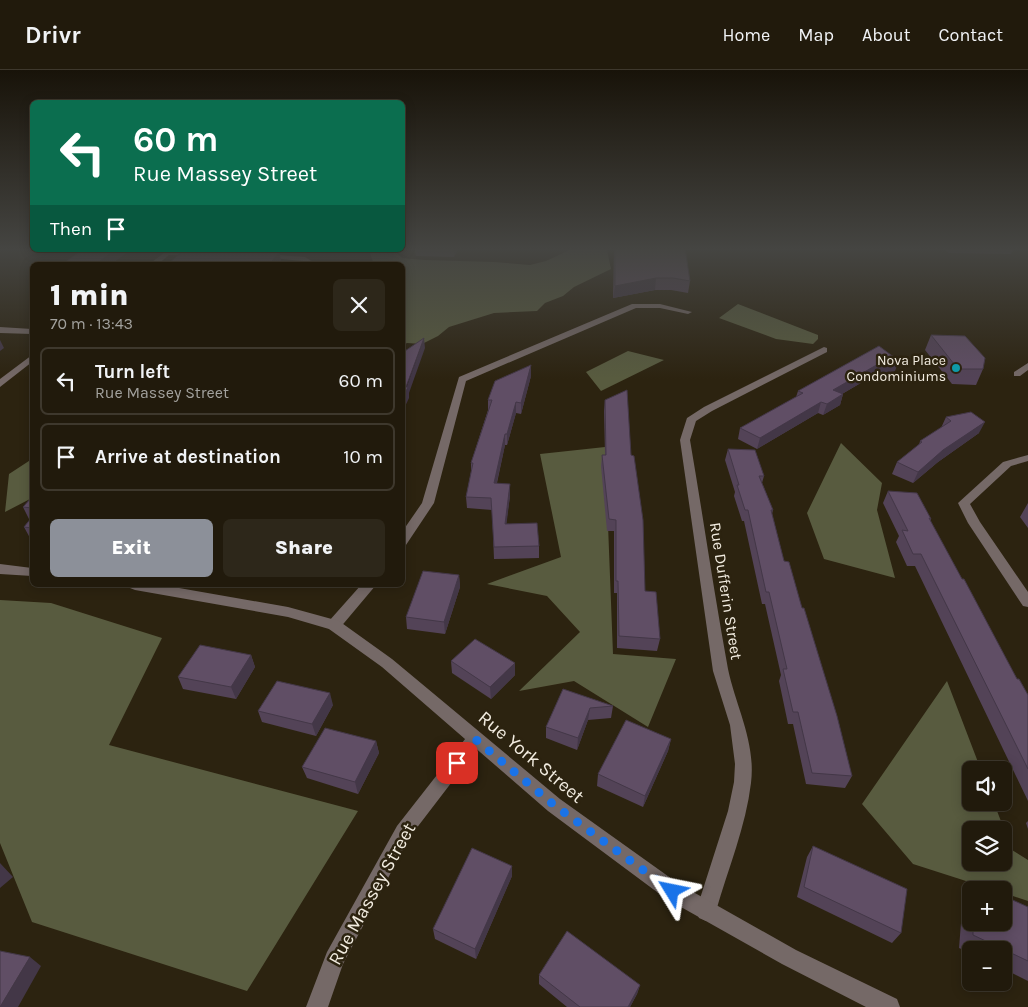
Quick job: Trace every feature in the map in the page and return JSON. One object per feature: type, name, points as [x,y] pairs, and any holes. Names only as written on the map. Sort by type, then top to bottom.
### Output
[{"type":"street","points":[[405,538],[428,503],[462,378],[635,306],[660,306],[688,312]]},
{"type":"street","points":[[0,330],[30,332]]},
{"type":"street","name":"Rue Dufferin Street","points":[[706,910],[737,811],[743,782],[743,764],[738,725],[721,671],[685,440],[691,420],[708,409],[824,350]]},
{"type":"street","points":[[0,384],[30,360]]},
{"type":"street","points":[[1016,374],[1028,366]]},
{"type":"street","points":[[1028,458],[1007,464],[964,503],[974,523],[1028,602]]},
{"type":"street","points":[[0,569],[30,572]]},
{"type":"street","name":"Rue York Street","points":[[146,587],[288,612],[334,625],[386,663],[554,805],[607,846],[672,891],[789,957],[889,1007]]},
{"type":"street","points":[[334,625],[367,587]]},
{"type":"street","name":"Rue Massey Street","points":[[317,1007],[334,959],[403,832],[475,739]]},
{"type":"green space","points":[[405,292],[568,292],[563,296],[545,303],[537,311],[494,313],[449,327],[438,336],[422,344],[405,344]]},
{"type":"green space","points":[[738,304],[818,335],[818,339],[813,344],[776,339],[719,318]]},
{"type":"green space","points":[[628,351],[664,360],[601,391],[586,372]]},
{"type":"green space","points":[[841,443],[882,483],[877,510],[895,578],[824,559],[807,513]]},
{"type":"green space","points":[[605,447],[613,654],[676,659],[648,727],[574,681],[519,691],[580,632],[547,596],[487,584],[561,557],[540,454]]},
{"type":"green space","points":[[30,460],[30,499],[5,512],[9,474]]},
{"type":"green space","points":[[0,600],[51,603],[162,638],[109,745],[358,811],[247,991],[32,922],[0,843]]},
{"type":"green space","points":[[947,681],[978,761],[962,761],[962,811],[997,811],[1001,821],[962,821],[962,871],[1012,871],[1012,850],[1028,860],[1028,901],[1012,896],[1012,881],[966,881],[913,864],[862,804]]},
{"type":"building","points":[[931,335],[965,336],[985,358],[983,369],[958,369]]},
{"type":"building","points":[[424,338],[405,394],[405,351]]},
{"type":"building","points":[[879,346],[899,361],[880,363],[833,390],[843,394],[827,404],[821,402],[760,438],[740,428],[803,393],[798,391]]},
{"type":"building","points":[[531,365],[521,403],[516,402],[507,434],[505,434],[494,483],[510,484],[505,524],[537,523],[539,546],[494,547],[491,498],[466,497],[473,463],[471,463],[492,400],[488,400],[495,381]]},
{"type":"building","points":[[627,390],[631,455],[634,456],[643,520],[645,591],[656,592],[660,639],[619,636],[618,581],[616,581],[616,520],[609,519],[602,455],[606,455],[605,400]]},
{"type":"building","points":[[971,412],[985,422],[943,450],[918,472],[897,462],[922,442],[920,441],[951,421],[946,417]]},
{"type":"building","points":[[728,449],[755,450],[764,476],[759,476],[773,510],[771,510],[784,561],[789,562],[802,608],[804,608],[837,716],[852,776],[812,773],[798,712],[793,712],[783,669],[787,669],[769,592],[766,592],[748,510],[745,510]]},
{"type":"building","points":[[888,491],[917,493],[962,579],[964,579],[1017,679],[1019,679],[1028,695],[1028,769],[921,554],[913,554],[902,530],[908,531]]},
{"type":"building","points":[[30,499],[30,508],[23,507]]},
{"type":"building","points":[[30,520],[30,528],[24,527]]},
{"type":"building","points":[[423,571],[459,575],[444,622],[406,617]]},
{"type":"building","points":[[475,639],[515,663],[490,687],[451,661]]},
{"type":"building","points":[[200,645],[251,655],[231,687],[178,677]]},
{"type":"building","points":[[277,681],[330,693],[312,724],[258,711]]},
{"type":"building","points":[[563,689],[613,706],[590,708],[578,738],[546,727]]},
{"type":"building","points":[[626,720],[671,739],[645,796],[598,774]]},
{"type":"building","points":[[325,728],[376,741],[355,782],[302,767]]},
{"type":"building","points":[[813,846],[907,889],[901,933],[804,887]]},
{"type":"building","points":[[472,848],[512,866],[475,949],[433,929]]},
{"type":"building","points":[[1012,900],[1028,907],[1028,961],[1012,953],[1012,941],[986,941],[973,935],[973,931],[1012,931]]},
{"type":"building","points":[[567,931],[640,985],[628,1007],[580,1007],[539,975]]},
{"type":"building","points":[[0,951],[30,957],[0,1007]]},
{"type":"place","name":"Nova Place Condominiums","points":[[956,368]]},
{"type":"route","points":[[457,763],[475,739],[554,805],[607,846],[672,891]]}]
